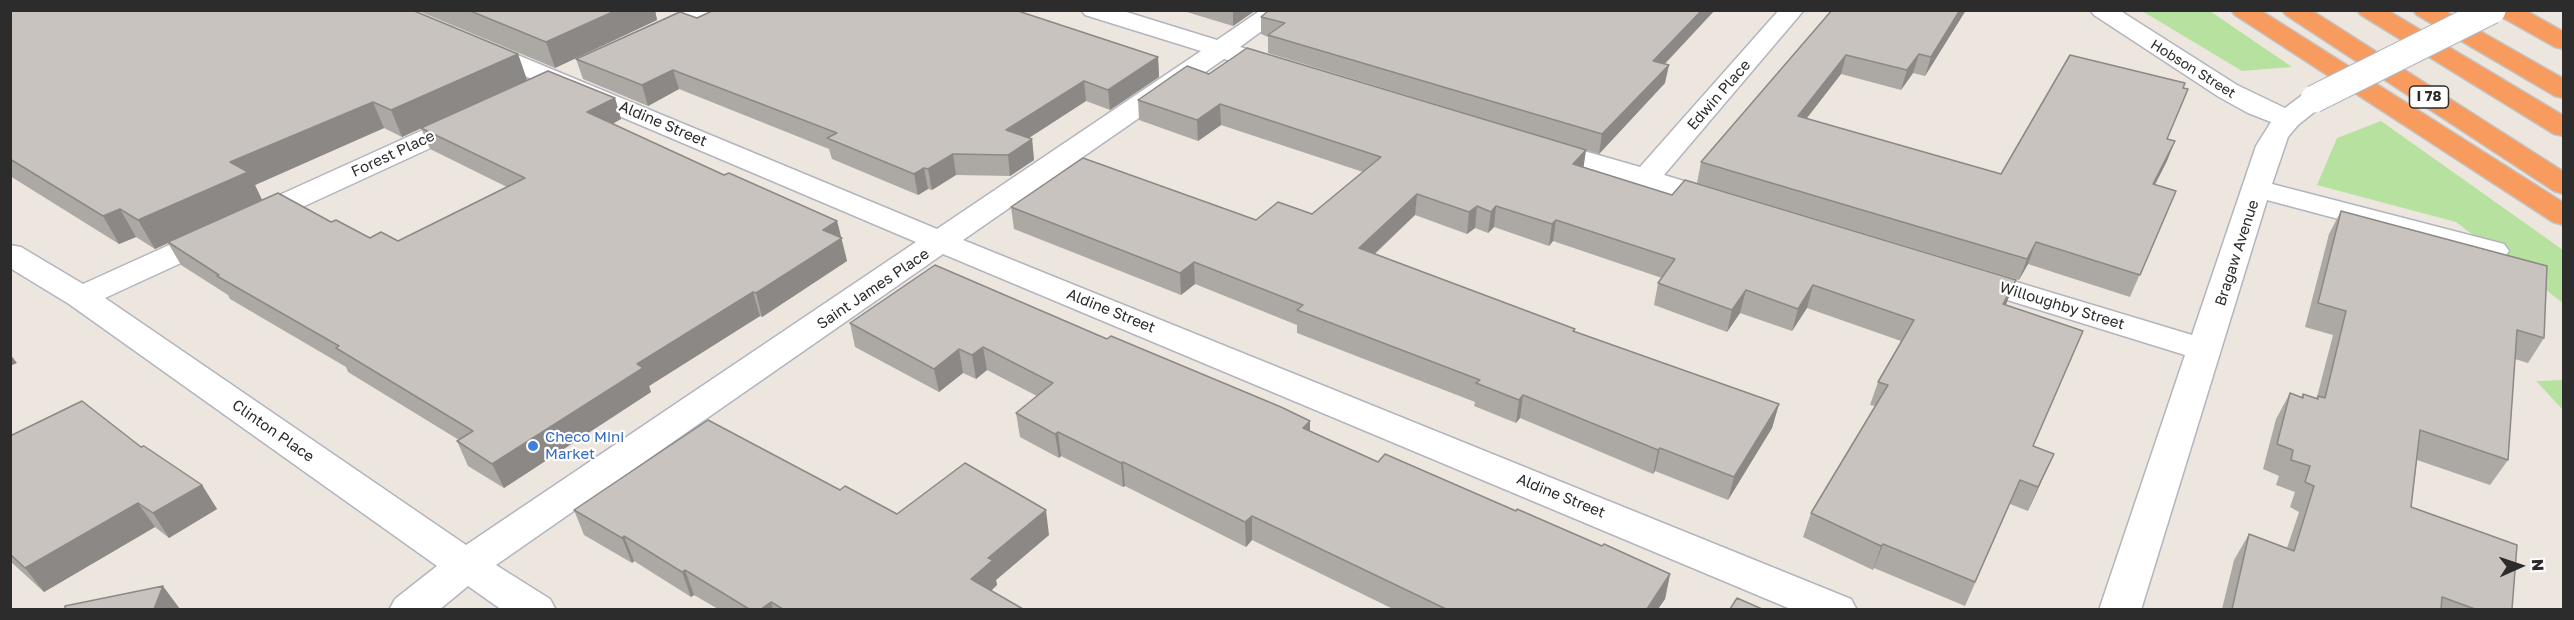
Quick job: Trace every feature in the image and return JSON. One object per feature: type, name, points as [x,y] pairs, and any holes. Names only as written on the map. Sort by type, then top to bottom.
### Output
[{"type":"highway","points":[[2243,10],[2564,216]]},
{"type":"highway","name":"I 78","points":[[2294,10],[2564,185]]},
{"type":"highway","points":[[2369,10],[2564,128]]},
{"type":"highway","points":[[2425,10],[2564,90]]},
{"type":"highway","points":[[2506,10],[2564,42]]},
{"type":"street","points":[[626,47],[706,10]]},
{"type":"street","points":[[1093,10],[1306,75]]},
{"type":"street","name":"Saint James Place","points":[[410,609],[466,566],[1278,10]]},
{"type":"street","name":"Edwin Place","points":[[1646,179],[1792,10]]},
{"type":"street","name":"Hobson Street","points":[[2102,10],[2228,91],[2257,107],[2301,109]]},
{"type":"street","points":[[2301,109],[2492,10]]},
{"type":"street","name":"Aldine Street","points":[[454,38],[942,242],[1836,609]]},
{"type":"street","points":[[521,95],[586,66]]},
{"type":"street","name":"Bragaw Avenue","points":[[2120,609],[2275,136],[2301,109]]},
{"type":"street","name":"Forest Place","points":[[81,297],[489,110]]},
{"type":"street","points":[[1521,141],[1748,210]]},
{"type":"street","points":[[2258,189],[2493,251]]},
{"type":"street","name":"Clinton Place","points":[[10,254],[81,297],[466,566],[535,609]]},
{"type":"street","name":"Willoughby Street","points":[[1941,269],[2205,350]]},
{"type":"green space","points":[[2142,11],[2210,11],[2292,67],[2242,71]]},
{"type":"green space","points":[[2381,121],[2563,250],[2563,303],[2456,222],[2317,185],[2337,138]]},
{"type":"green space","points":[[2564,380],[2563,410],[2536,381]]},
{"type":"building","points":[[10,10],[412,10],[518,54],[391,110],[373,102],[230,162],[248,172],[138,220],[120,209],[103,216],[10,159]]},
{"type":"building","points":[[468,10],[617,10],[546,42]]},
{"type":"building","points":[[714,10],[1015,10],[1158,57],[1108,90],[1084,81],[1006,130],[1032,139],[1008,155],[953,154],[928,169],[924,168],[914,174],[827,138],[837,133],[673,70],[642,85],[576,59],[680,12],[697,18]]},
{"type":"building","points":[[1269,10],[1702,10],[1653,61],[1669,65],[1602,134],[1268,35],[1285,23],[1261,17]]},
{"type":"building","points":[[1832,10],[1960,10],[1931,57],[1919,54],[1907,70],[1846,55],[1798,116],[2001,174],[2070,55],[2185,83],[2183,88],[2188,89],[2167,139],[2175,141],[2153,184],[2176,191],[2140,275],[2036,242],[2027,259],[1701,162]]},
{"type":"building","points":[[1247,48],[1586,150],[1573,164],[1672,195],[1685,180],[2016,280],[2003,304],[2083,331],[2033,446],[2054,454],[2038,487],[2020,480],[1975,582],[1883,544],[1881,546],[1811,513],[1888,385],[1878,382],[1914,320],[1813,285],[1798,309],[1746,290],[1732,310],[1658,283],[1675,259],[1556,220],[1552,224],[1496,206],[1491,212],[1477,206],[1469,212],[1417,194],[1359,248],[1575,329],[1573,331],[1779,404],[1734,477],[1660,448],[1658,450],[1523,395],[1519,400],[1476,383],[1480,380],[1297,310],[1303,305],[1194,262],[1180,273],[1011,207],[1083,158],[1256,220],[1278,202],[1312,214],[1381,157],[1220,104],[1197,120],[1138,100],[1187,66],[1209,74]]},
{"type":"building","points":[[548,71],[615,98],[587,112],[724,175],[729,173],[837,221],[823,230],[842,238],[756,293],[753,292],[637,364],[643,368],[492,464],[457,441],[473,431],[336,348],[339,346],[217,276],[219,275],[168,242],[278,193],[331,222],[336,220],[370,238],[381,232],[398,241],[525,178],[421,128]]},
{"type":"building","points":[[2341,211],[2547,266],[2544,338],[2517,330],[2508,460],[2420,430],[2411,507],[2517,545],[2512,609],[2475,609],[2442,597],[2441,609],[2232,609],[2249,534],[2294,551],[2314,486],[2305,482],[2310,466],[2291,460],[2293,450],[2277,444],[2290,393],[2303,398],[2303,394],[2318,399],[2318,396],[2325,398],[2346,311],[2318,303]]},
{"type":"building","points":[[935,265],[1107,339],[1111,336],[1281,407],[1310,421],[1303,428],[1378,462],[1385,454],[1516,511],[1517,509],[1602,546],[1604,544],[1670,574],[1647,609],[1446,609],[1252,516],[1245,522],[1123,462],[1058,432],[1055,434],[1016,413],[1053,383],[983,347],[972,355],[959,349],[934,369],[850,323]]},
{"type":"building","points":[[82,401],[141,447],[144,446],[202,485],[153,513],[138,503],[25,568],[10,554],[10,436]]},
{"type":"building","points":[[708,420],[840,490],[845,486],[897,514],[965,463],[1046,510],[988,558],[993,560],[971,579],[1023,609],[783,609],[771,602],[761,609],[749,609],[685,570],[682,572],[624,536],[622,538],[574,510]]},
{"type":"building","points":[[163,586],[154,609],[65,609],[65,606]]},
{"type":"building","points":[[1737,598],[1762,609],[1730,609]]},
{"type":"place","name":"Checo Mini Market","points":[[533,446]]}]
